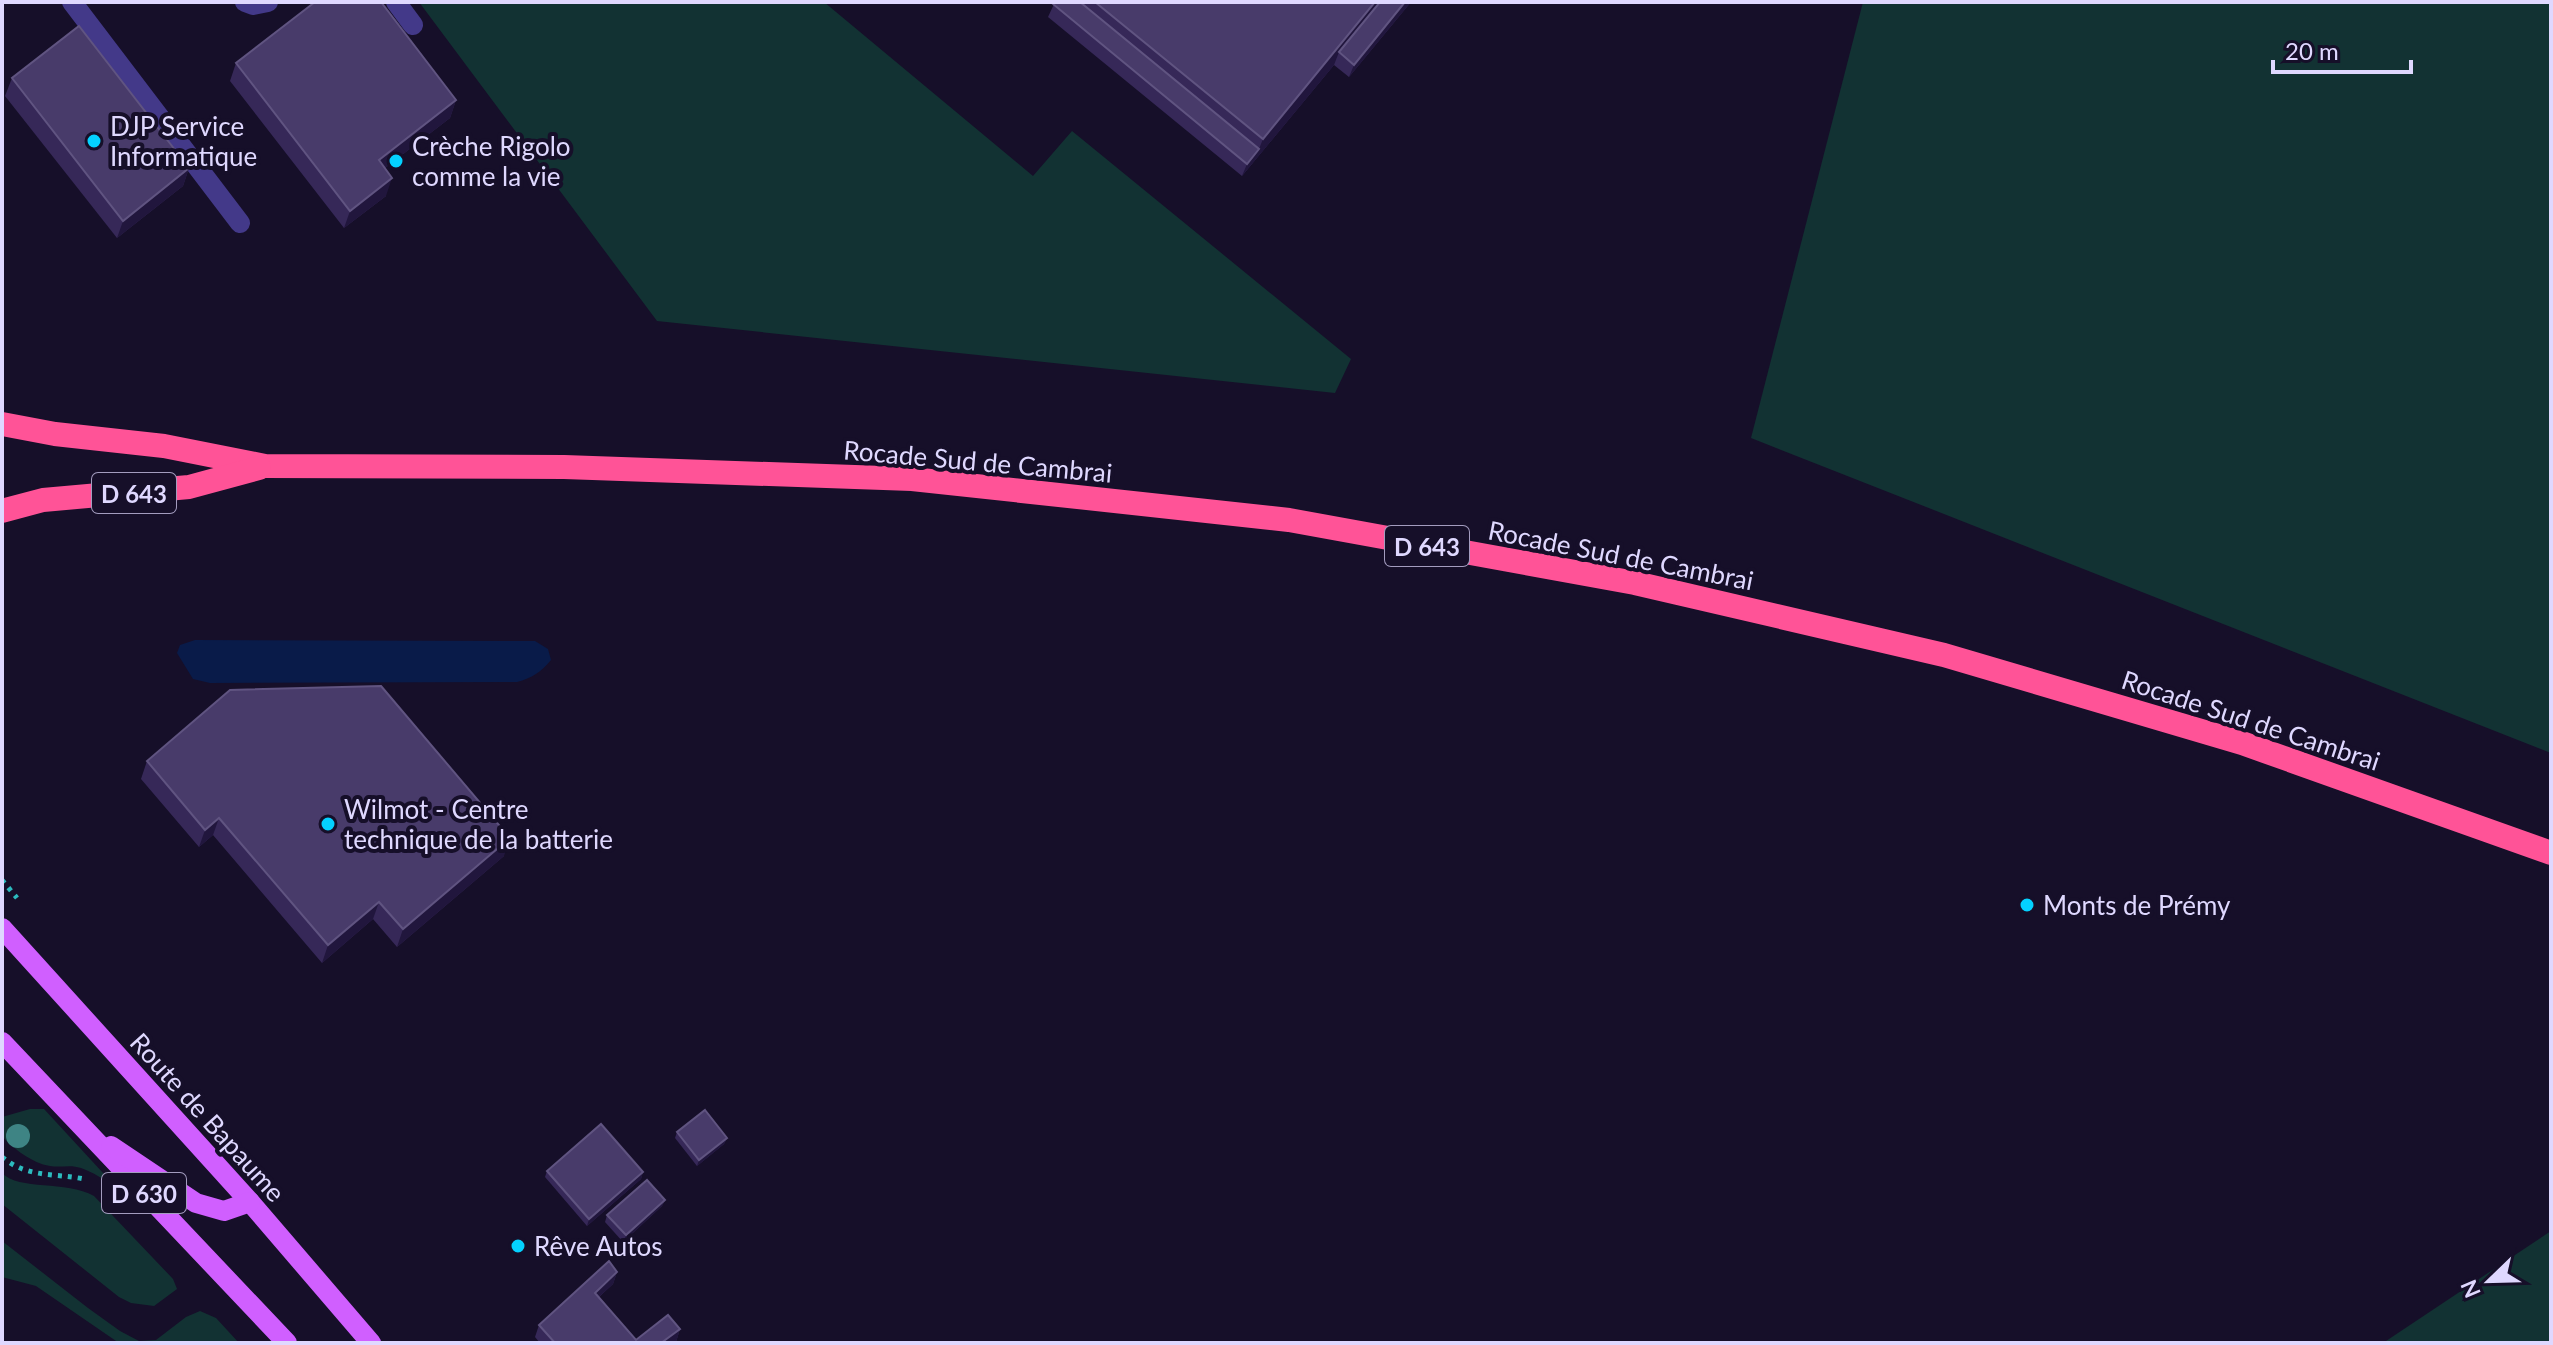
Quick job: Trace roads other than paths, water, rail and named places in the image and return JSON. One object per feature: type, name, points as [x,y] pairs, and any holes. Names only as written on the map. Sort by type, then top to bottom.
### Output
[{"type":"highway","name":"Rocade Sud de Cambrai","points":[[2,424],[55,434],[164,446],[265,466],[564,467],[912,479],[1289,520],[1635,583],[1944,655],[2242,743],[2551,853]]},
{"type":"highway","name":"Rocade Sud de Cambrai","points":[[2,511],[43,500],[189,487],[265,466]]},
{"type":"main road","name":"Route de Bapaume","points":[[2,928],[250,1202],[371,1343]]},
{"type":"main road","name":"D 630","points":[[2,1042],[287,1343]]},
{"type":"main road","points":[[81,1126],[196,1203],[224,1211],[250,1202]]},
{"type":"lane","points":[[72,2],[240,223]]},
{"type":"lane","points":[[245,2],[253,5],[268,2]]},
{"type":"lane","points":[[396,2],[413,25]]},
{"type":"water","points":[[195,640],[535,641],[548,649],[551,660],[536,674],[517,682],[210,683],[193,679],[177,653],[180,645]]},
{"type":"place","name":"DJP Service Informatique","points":[[94,141]]},
{"type":"place","name":"Crèche Rigolo comme la vie","points":[[396,161]]},
{"type":"place","name":"Wilmot - Centre technique de la batterie","points":[[328,824]]},
{"type":"place","name":"Monts de Prémy","points":[[2027,905]]},
{"type":"place","name":"Rêve Autos","points":[[518,1246]]}]
